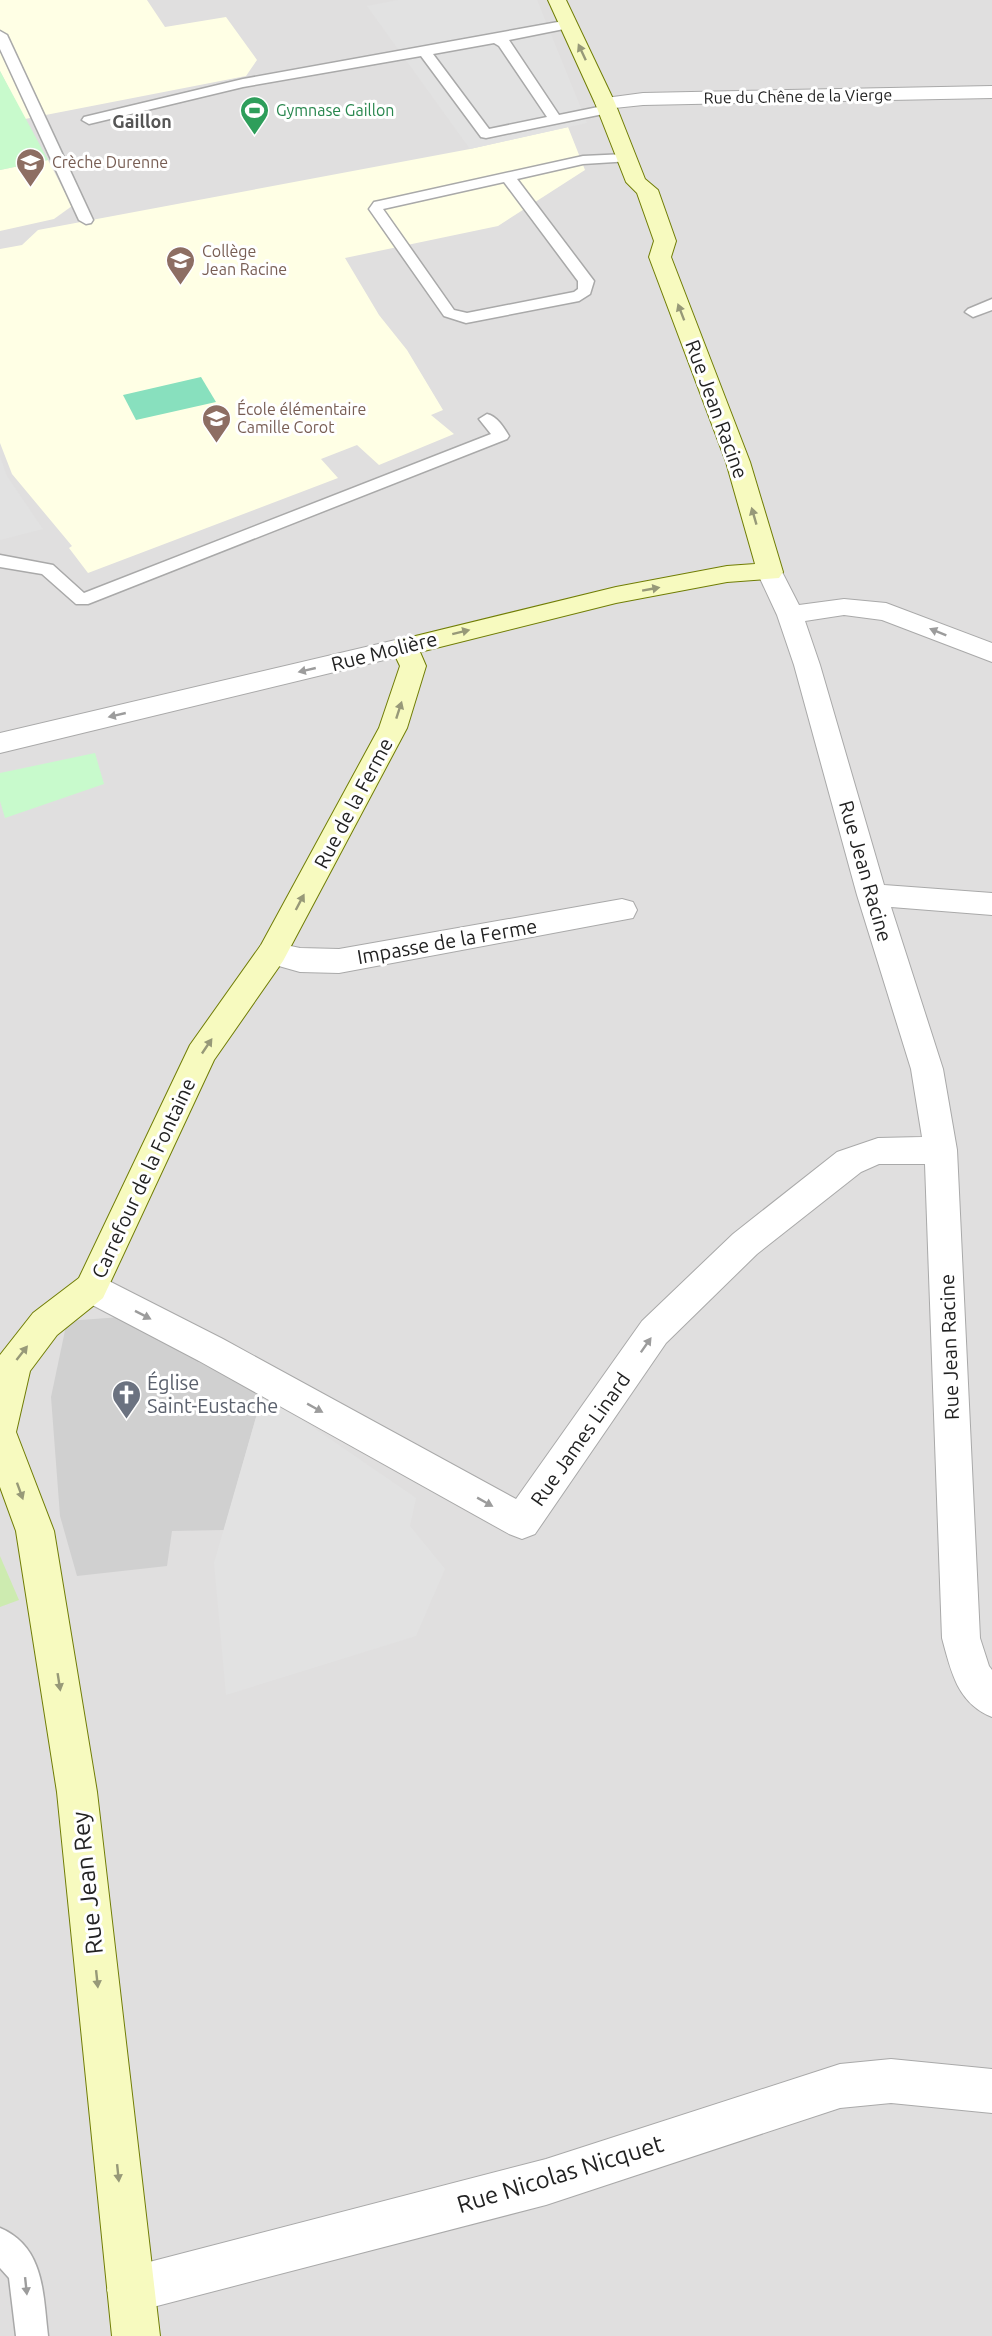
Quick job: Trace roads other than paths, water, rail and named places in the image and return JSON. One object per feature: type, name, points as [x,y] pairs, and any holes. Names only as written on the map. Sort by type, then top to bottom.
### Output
[{"type":"street","name":"Rue Jean Racine","points":[[557,0],[606,106],[636,182],[646,190],[665,241],[660,256],[738,462],[770,572],[790,615],[807,665],[872,895],[927,1069],[941,1150],[961,1638],[982,1687]]},
{"type":"street","name":"Rue du Chêne de la Vierge","points":[[606,106],[643,99],[992,92]]},
{"type":"street","name":"Rue Molière","points":[[0,743],[616,595],[727,574],[770,572]]},
{"type":"street","points":[[790,615],[843,607],[886,612],[992,653]]},
{"type":"street","name":"Rue de la Ferme","points":[[272,953],[393,728],[413,666],[404,647]]},
{"type":"street","points":[[872,895],[992,904]]},
{"type":"street","name":"Impasse de la Ferme","points":[[272,953],[300,960],[339,961],[622,910]]},
{"type":"street","name":"Carrefour de la Fontaine","points":[[0,1427],[13,1365],[45,1324],[91,1288],[201,1054],[272,953]]},
{"type":"street","name":"Rue James Linard","points":[[91,1288],[211,1350],[522,1522],[654,1332],[745,1244],[849,1162],[878,1151],[941,1150]]},
{"type":"street","name":"Rue Jean Rey","points":[[0,1437],[35,1531],[77,1792],[136,2336]]},
{"type":"street","name":"Rue Nicolas Nicquet","points":[[130,2290],[546,2182],[840,2086],[891,2081],[992,2091]]},
{"type":"lane","points":[[88,120],[243,83],[569,24]]},
{"type":"lane","points":[[0,35],[87,220]]},
{"type":"lane","points":[[495,39],[504,43],[556,120]]},
{"type":"lane","points":[[424,51],[486,134],[556,120],[606,106]]},
{"type":"lane","points":[[508,177],[586,281],[585,291],[579,296],[466,318],[449,313],[376,209],[379,205],[583,160],[626,158]]},
{"type":"lane","points":[[973,312],[992,304]]},
{"type":"lane","points":[[0,561],[47,569],[82,600],[501,436],[487,419]]},
{"type":"lane","points":[[0,2244],[24,2271],[32,2336]]},
{"type":"place","name":"Gymnase Gaillon","points":[[255,136]]},
{"type":"place","name":"Crèche Durenne","points":[[31,188]]},
{"type":"place","name":"Collège Jean Racine","points":[[181,286]]},
{"type":"place","name":"École élémentaire Camille Corot","points":[[216,444]]},
{"type":"place","name":"Église Saint-Eustache","points":[[126,1420]]},
{"type":"district","name":"Gaillon","points":[[142,121]]}]
